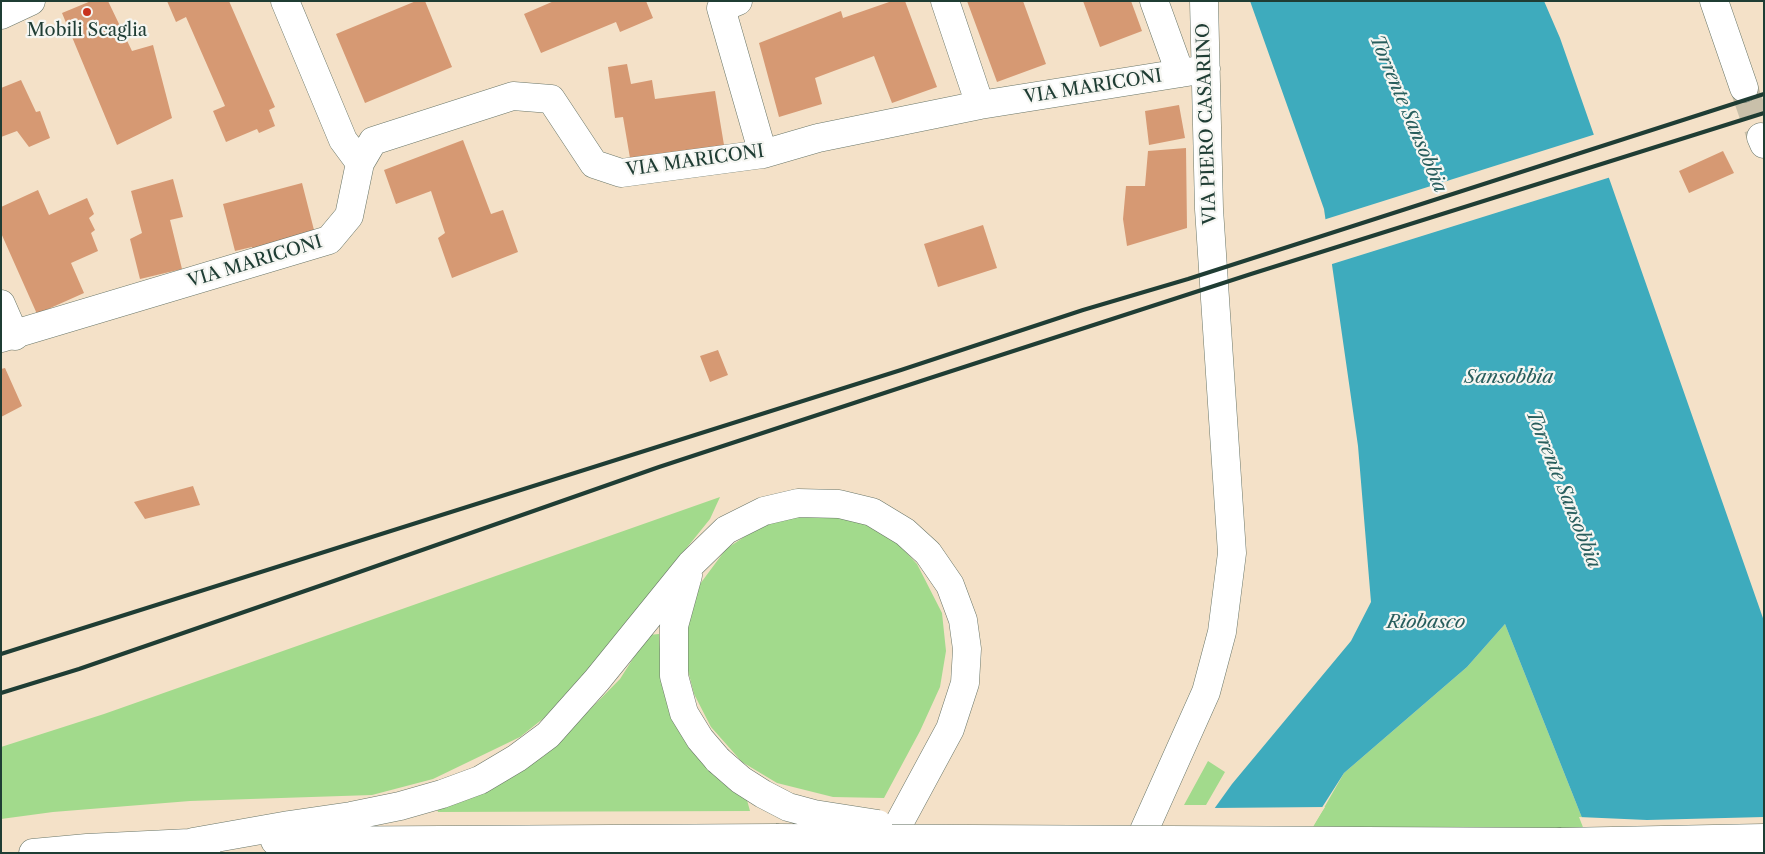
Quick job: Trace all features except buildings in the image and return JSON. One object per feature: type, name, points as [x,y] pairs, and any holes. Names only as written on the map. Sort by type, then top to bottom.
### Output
[{"type":"main road","points":[[1,15],[31,1]]},
{"type":"main road","points":[[285,1],[343,140],[360,163]]},
{"type":"main road","points":[[945,1],[980,105]]},
{"type":"main road","name":"VIA PIERO CASARINO","points":[[1154,1],[1193,71]]},
{"type":"main road","name":"VIA PIERO CASARINO","points":[[1134,853],[1206,692],[1222,632],[1232,553],[1212,248],[1193,71],[1204,1]]},
{"type":"main road","points":[[1714,1],[1744,88]]},
{"type":"main road","points":[[1732,1],[1734,59]]},
{"type":"main road","points":[[730,4],[763,154]]},
{"type":"main road","name":"VIA MARICONI","points":[[8,337],[329,240],[349,216],[360,163],[373,141],[513,96],[550,99],[594,164],[621,173],[763,154],[818,138],[980,105],[1193,71]]},
{"type":"main road","points":[[1,304],[8,337]]},
{"type":"main road","points":[[193,842],[400,806],[442,794],[480,780],[517,758],[548,735],[597,680],[691,564],[726,530],[764,511],[798,503],[839,504],[872,512],[905,532],[928,553],[950,585],[964,620],[967,648],[965,684],[950,729],[883,853]]},
{"type":"main road","points":[[691,564],[674,626],[674,676],[684,713],[700,739],[718,760],[741,780],[788,807],[814,814],[983,839]]},
{"type":"main road","points":[[33,853],[193,842],[776,838],[1561,842],[1764,838]]},
{"type":"green space","points":[[720,497],[710,519],[559,706],[520,737],[433,779],[372,795],[190,801],[53,812],[1,819],[1,747],[104,714]]},
{"type":"green space","points":[[806,512],[846,515],[886,531],[917,564],[942,613],[946,651],[940,687],[920,731],[884,798],[833,797],[777,783],[742,762],[711,727],[694,694],[685,659],[688,621],[700,584],[726,549],[765,523]]},
{"type":"green space","points":[[1505,624],[1596,853],[1298,853],[1344,773],[1467,667]]},
{"type":"green space","points":[[659,634],[662,681],[747,800],[750,811],[438,812],[436,805],[505,778],[544,756],[620,679],[648,635]]},
{"type":"green space","points":[[1208,761],[1225,772],[1206,805],[1184,805]]},
{"type":"water","name":"Sansobbia","points":[[1250,1],[1544,1],[1560,38],[1764,621],[1764,853],[1596,853],[1505,624],[1467,667],[1344,773],[1293,853],[1209,816],[1232,784],[1351,641],[1371,602],[1358,446],[1324,209]]},
{"type":"pier","points":[[1596,134],[1611,177],[1329,265],[1323,220]]},
{"type":"pier","points":[[1325,807],[1296,853],[1179,851],[1212,808]]},
{"type":"pier","points":[[1579,817],[1647,820],[1764,817],[1764,853],[1593,853]]},
{"type":"tunnel","points":[[1744,88],[1761,137]]},
{"type":"railway","points":[[1,654],[901,370],[1083,310],[1188,279],[1764,94]]},
{"type":"railway","points":[[1,693],[79,669],[659,467],[1251,274],[1764,113]]},
{"type":"place","name":"Mobili Scaglia","points":[[87,12]]},
{"type":"water label","name":"Torrente Sansobbia","points":[[1408,114]]},
{"type":"water label","name":"Torrente Sansobbia","points":[[1563,489]]},
{"type":"water label","name":"Riobasco","points":[[1426,623]]}]
